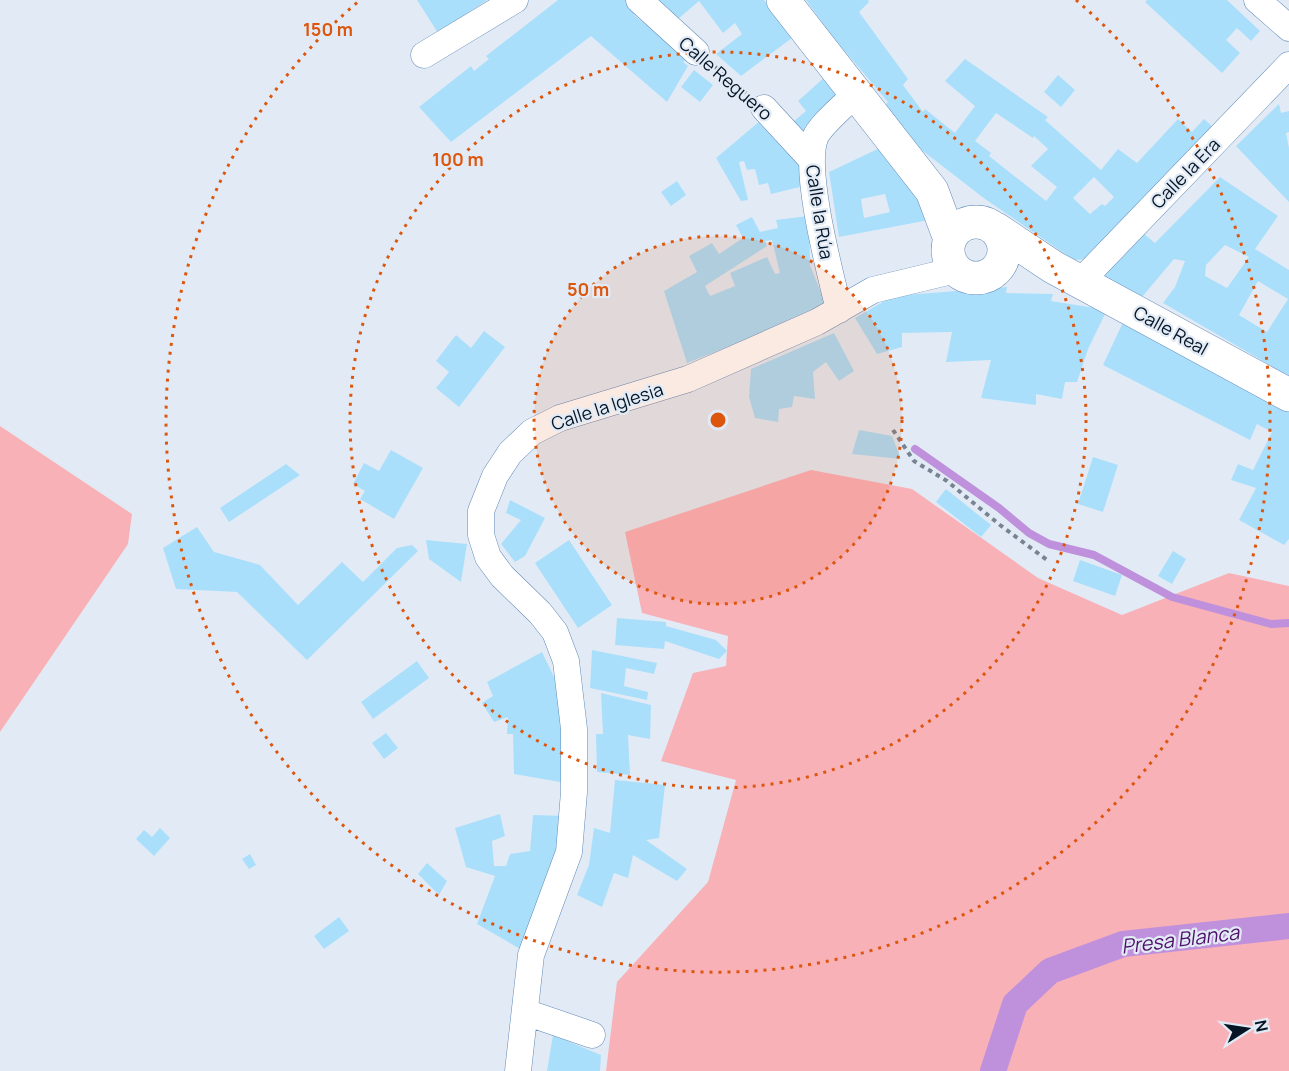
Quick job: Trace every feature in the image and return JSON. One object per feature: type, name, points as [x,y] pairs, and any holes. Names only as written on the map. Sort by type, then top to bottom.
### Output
[{"type":"street","points":[[424,55],[515,0]]},
{"type":"street","name":"Calle Reguero","points":[[639,0],[696,52]]},
{"type":"street","name":"Calle Real","points":[[783,0],[932,191],[953,254]]},
{"type":"street","points":[[1257,0],[1289,28]]},
{"type":"street","name":"Calle la Era","points":[[1067,274],[1289,65]]},
{"type":"street","name":"Calle la Rúa","points":[[839,310],[822,242],[811,159],[815,136],[855,94]]},
{"type":"street","name":"Calle Reguero","points":[[764,108],[811,159]]},
{"type":"street","name":"Calle Real","points":[[895,144],[992,226],[1067,274],[1289,395]]},
{"type":"street","points":[[979,221],[992,226],[1002,237],[1004,254],[996,270],[981,278],[964,275],[953,254],[962,225],[979,221]]},
{"type":"street","name":"Calle la Iglesia","points":[[518,1071],[531,955],[569,852],[574,792],[574,729],[566,661],[555,632],[540,613],[502,576],[488,557],[481,535],[481,511],[495,476],[510,453],[532,432],[560,418],[688,379],[839,310],[873,290],[953,254]]},
{"type":"street","name":"Calle Real","points":[[996,270],[1028,263],[1067,274]]},
{"type":"street","points":[[525,1012],[592,1035]]},
{"type":"path","name":"Calle Reguero","points":[[696,52],[764,108]]},
{"type":"path","points":[[892,430],[914,461],[947,481],[1047,560]]},
{"type":"shaded area","points":[[0,426],[132,514],[128,544],[0,732]]},
{"type":"shaded area","points":[[811,470],[912,489],[1038,578],[1122,615],[1229,573],[1289,586],[1289,1071],[606,1071],[617,982],[708,882],[736,780],[661,761],[693,673],[726,666],[728,636],[642,613],[625,532]]},
{"type":"building","points":[[417,0],[487,0],[438,33]]},
{"type":"building","points":[[558,0],[626,0],[638,11],[634,15],[646,25],[649,21],[688,58],[683,62],[688,66],[667,102],[591,36],[451,142],[419,107],[471,66],[474,71],[489,59],[486,56]]},
{"type":"building","points":[[658,0],[764,0],[792,38],[741,76],[716,54],[742,34],[735,23],[723,33],[699,1],[678,19]]},
{"type":"building","points":[[806,0],[868,0],[869,2],[859,12],[908,79],[903,85],[923,112],[925,109],[955,133],[975,106],[945,81],[965,59],[1048,117],[1045,120],[1101,170],[1118,149],[1137,163],[1178,119],[1192,132],[1204,119],[1214,128],[1087,259],[1074,260],[985,199],[906,138],[882,109],[888,102],[832,36]],"holes":[[[996,113],[1033,138],[1034,136],[1048,149],[1031,166],[1057,187],[1046,201],[989,156],[991,153],[975,141]],[[1094,177],[1114,197],[1105,206],[1102,204],[1090,214],[1073,198]]]},
{"type":"building","points":[[1147,0],[1227,0],[1260,31],[1251,41],[1237,28],[1226,40],[1240,53],[1222,73],[1145,2]]},
{"type":"building","points":[[694,70],[713,85],[700,102],[681,87]]},
{"type":"building","points":[[1058,75],[1075,90],[1061,107],[1044,92]]},
{"type":"building","points":[[826,76],[839,94],[806,142],[793,122],[806,111],[798,101]]},
{"type":"building","points":[[1279,104],[1281,113],[1289,111],[1289,132],[1286,133],[1289,148],[1289,202],[1236,146]]},
{"type":"building","points":[[760,121],[800,162],[804,186],[771,194],[768,183],[759,185],[755,169],[747,170],[744,161],[739,162],[748,200],[741,201],[716,158]]},
{"type":"building","points":[[884,146],[912,185],[929,220],[839,237],[829,172]],"holes":[[[885,194],[890,212],[864,218],[861,199]]]},
{"type":"building","points":[[1220,177],[1278,216],[1255,249],[1289,270],[1289,376],[1163,303],[1175,287],[1185,261],[1174,259],[1142,297],[1105,284],[1103,273],[1143,233],[1155,243]],"holes":[[[1225,245],[1249,257],[1227,288],[1205,276],[1206,265]],[[1258,281],[1288,299],[1267,332],[1239,315]]]},
{"type":"building","points":[[677,181],[686,195],[671,206],[661,192]]},
{"type":"building","points":[[809,216],[810,265],[827,308],[687,363],[664,291],[697,272],[689,256],[712,243],[719,254],[743,238],[736,225],[752,217],[760,232],[778,228],[776,220]],"holes":[[[772,240],[780,273],[775,274],[767,257],[730,273],[735,286],[710,296],[705,286],[767,246],[765,241]]]},
{"type":"building","points":[[1007,287],[1006,293],[1053,294],[1051,301],[1107,310],[1088,349],[1077,382],[1065,382],[1062,399],[1036,394],[1036,405],[981,398],[991,360],[946,362],[952,332],[902,333],[902,347],[877,354],[855,318],[893,296]]},
{"type":"building","points":[[1125,318],[1289,403],[1289,539],[1284,545],[1239,520],[1256,488],[1231,480],[1238,464],[1253,470],[1272,432],[1257,424],[1250,440],[1103,365]]},
{"type":"building","points":[[484,331],[505,347],[459,407],[436,388],[449,372],[436,361],[456,335],[471,348]]},
{"type":"building","points":[[834,333],[854,371],[839,381],[826,362],[813,372],[815,399],[794,396],[792,407],[779,409],[778,422],[755,418],[749,397],[751,369]]},
{"type":"building","points":[[859,430],[892,436],[901,459],[852,454]]},
{"type":"building","points":[[391,450],[423,468],[394,519],[360,499],[365,491],[353,484],[364,463],[379,471]]},
{"type":"building","points":[[1093,457],[1118,465],[1103,512],[1078,504]]},
{"type":"building","points":[[286,464],[300,475],[229,522],[220,508]]},
{"type":"building","points":[[946,489],[991,525],[981,537],[936,502]]},
{"type":"building","points":[[510,500],[545,518],[525,556],[515,562],[501,544],[521,520],[506,513]]},
{"type":"building","points":[[197,527],[214,552],[260,565],[298,605],[342,562],[363,582],[397,548],[412,545],[418,551],[307,660],[237,592],[176,589],[163,548]]},
{"type":"building","points":[[426,540],[467,544],[461,582],[429,559]]},
{"type":"building","points":[[569,540],[612,605],[578,628],[535,563]]},
{"type":"building","points":[[1173,551],[1186,559],[1172,584],[1158,576]]},
{"type":"building","points":[[1080,560],[1122,575],[1115,596],[1073,581]]},
{"type":"building","points":[[617,618],[666,622],[666,626],[716,640],[727,651],[719,659],[665,641],[664,649],[615,645]]},
{"type":"building","points":[[592,650],[657,663],[654,674],[626,668],[624,686],[648,692],[647,700],[590,688]]},
{"type":"building","points":[[542,652],[557,683],[566,783],[514,774],[513,734],[507,734],[508,717],[494,722],[482,703],[493,696],[487,682]]},
{"type":"building","points":[[417,661],[429,678],[373,719],[361,702]]},
{"type":"building","points":[[601,693],[651,705],[650,739],[628,735],[630,775],[597,772],[596,734],[603,734]]},
{"type":"building","points":[[386,733],[398,748],[384,759],[372,743]]},
{"type":"building","points":[[615,780],[665,785],[659,838],[646,840],[687,869],[677,881],[633,855],[628,878],[614,873],[602,907],[577,895],[589,865],[594,828],[610,833]]},
{"type":"building","points":[[500,814],[505,836],[492,841],[494,866],[506,866],[510,854],[530,851],[533,815],[566,816],[562,854],[522,950],[477,924],[495,876],[466,867],[455,828]]},
{"type":"building","points":[[160,828],[170,838],[154,856],[136,839],[144,830],[152,837]]},
{"type":"building","points":[[250,854],[256,865],[249,869],[242,859]]},
{"type":"building","points":[[427,863],[447,881],[439,895],[418,874]]},
{"type":"building","points":[[339,917],[349,931],[324,949],[314,936]]},
{"type":"building","points":[[553,1035],[601,1055],[600,1071],[547,1071]]},
{"type":"waterway","points":[[915,449],[999,508],[1029,533],[1049,544],[1094,555],[1172,597],[1271,624],[1289,623]]},
{"type":"waterway","name":"Presa Blanca","points":[[993,1071],[1015,1004],[1050,971],[1123,944],[1289,926]]}]
